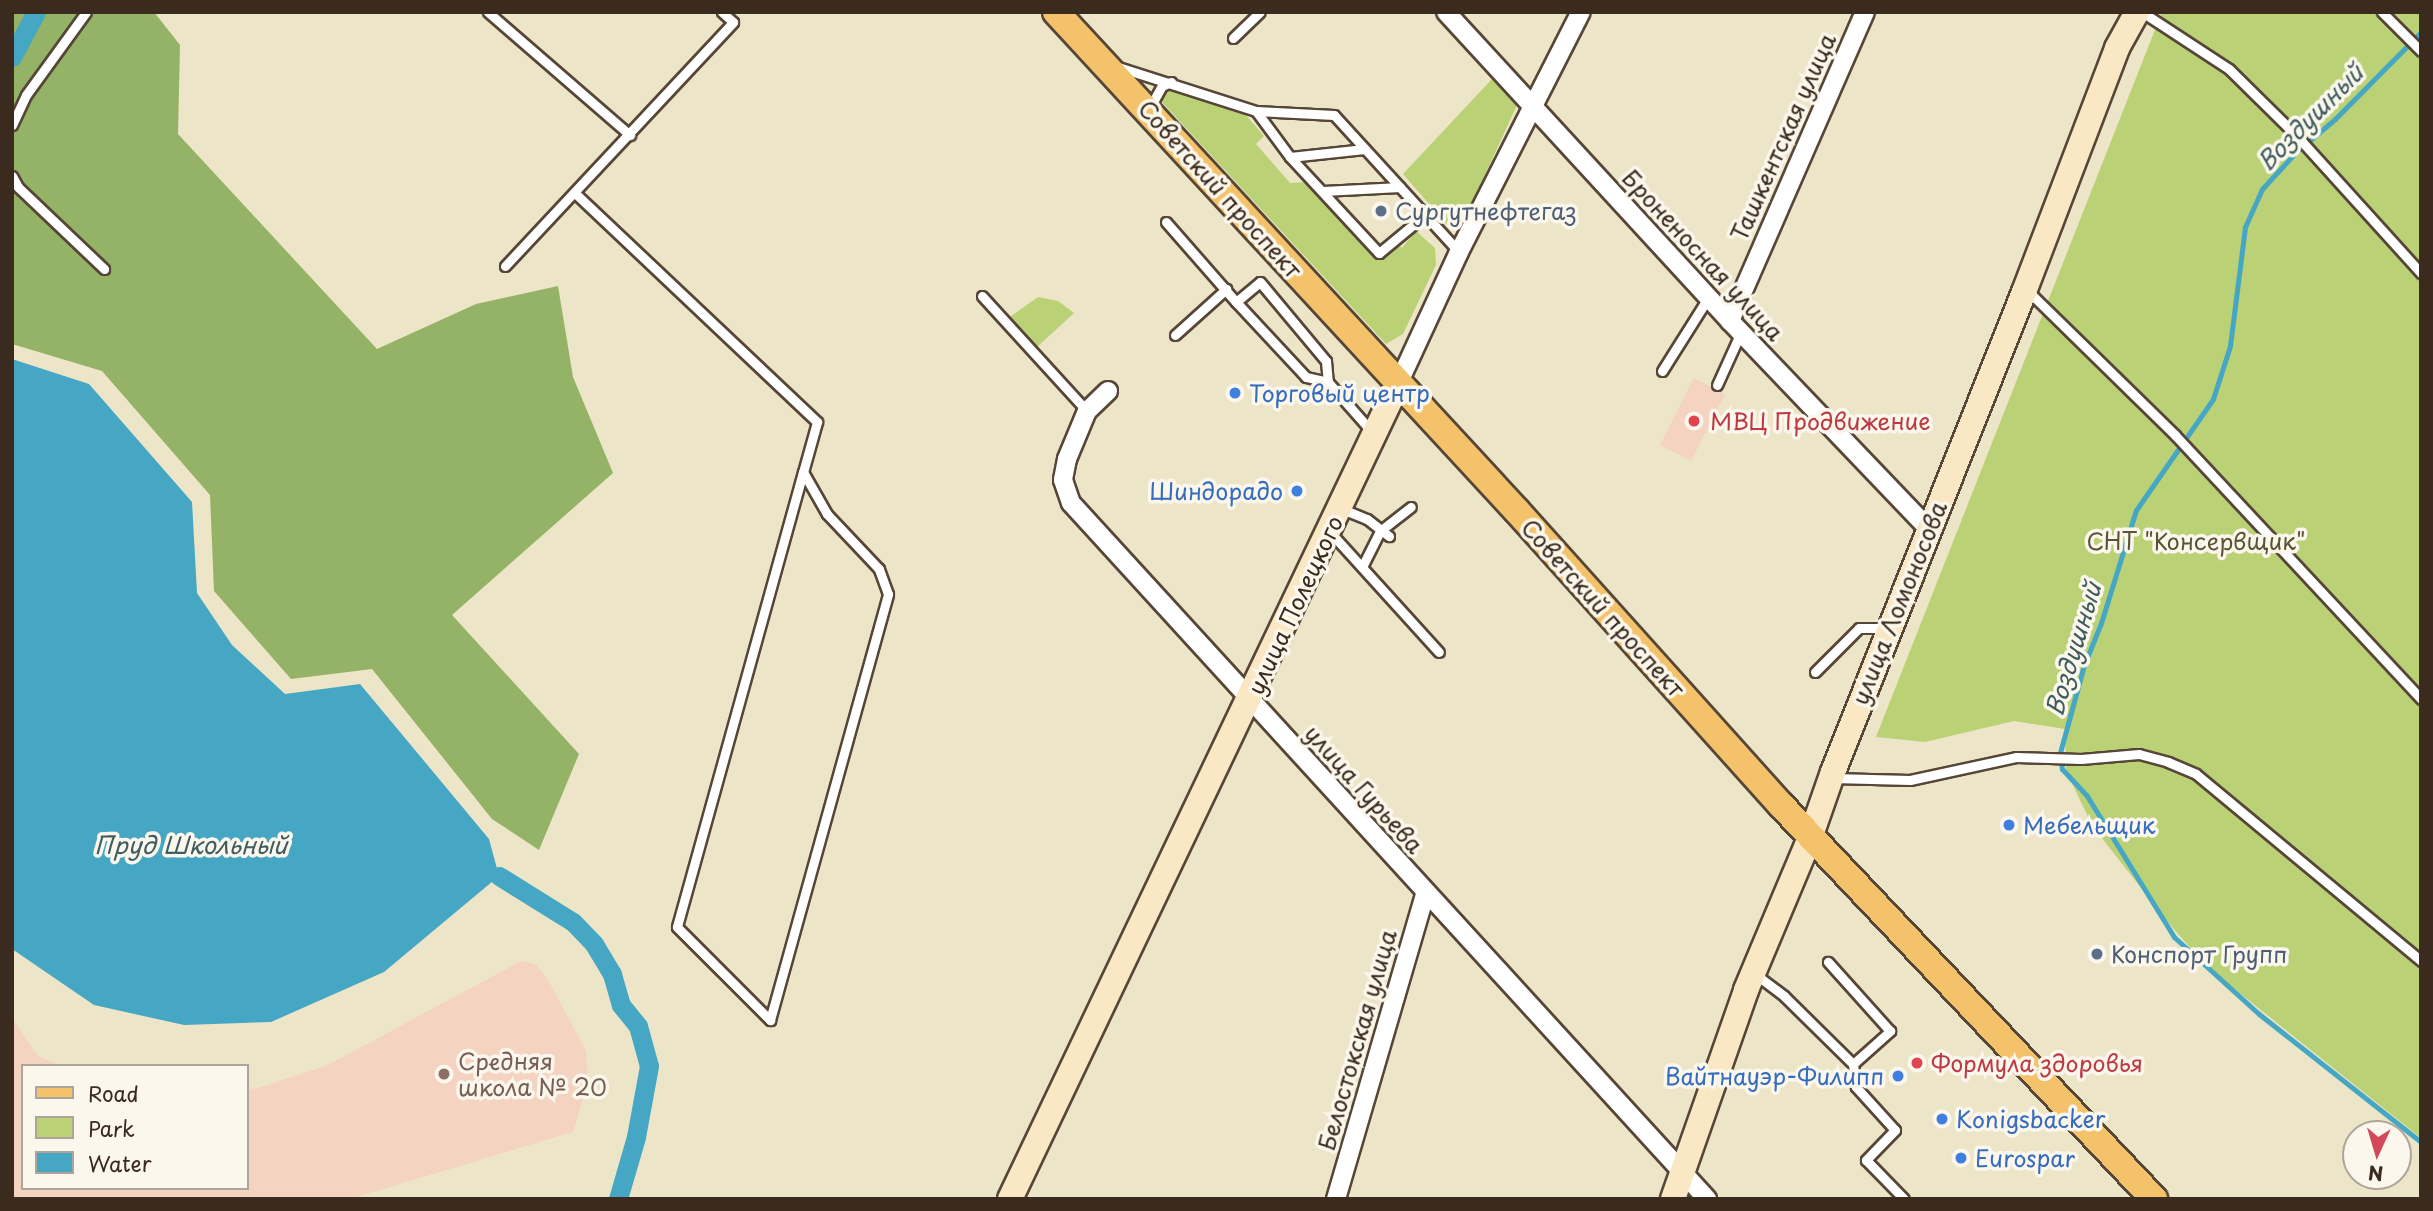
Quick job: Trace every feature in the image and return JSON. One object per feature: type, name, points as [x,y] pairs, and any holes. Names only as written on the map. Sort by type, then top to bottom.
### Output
[{"type":"main road","name":"Советский проспект","points":[[1056,12],[1811,835],[2154,1199]]},
{"type":"street","name":"Броненосная улица","points":[[1446,12],[1708,298],[1929,529]]},
{"type":"street","name":"улица Полецкого","points":[[1010,1199],[1109,988],[1251,699],[1459,252],[1581,12]]},
{"type":"street","name":"Ташкентская улица","points":[[1735,326],[1865,12]]},
{"type":"street","name":"улица Ломоносова","points":[[1672,1199],[1754,973],[1811,835],[1830,778],[2025,289],[2117,48],[2137,12]]},
{"type":"street","name":"улица Гурьева","points":[[1108,391],[1087,411],[1065,469],[1063,480],[1071,503],[1425,894],[1707,1199]]},
{"type":"street","name":"Белостокская улица","points":[[1336,1199],[1425,894]]},
{"type":"lane","points":[[12,125],[26,95],[86,12]]},
{"type":"lane","points":[[488,12],[630,135]]},
{"type":"lane","points":[[505,266],[733,22],[722,12]]},
{"type":"lane","points":[[1233,38],[1260,12]]},
{"type":"lane","points":[[2142,12],[2229,69],[2297,136],[2421,273]]},
{"type":"lane","points":[[2382,12],[2420,50]]},
{"type":"lane","points":[[1106,64],[1171,82],[1256,111],[1334,115],[1459,252]]},
{"type":"lane","points":[[1148,110],[1162,86],[1171,82]]},
{"type":"lane","points":[[1256,111],[1290,157],[1379,253],[1425,215]]},
{"type":"lane","points":[[1290,157],[1365,149]]},
{"type":"lane","points":[[12,176],[18,187],[104,269]]},
{"type":"lane","points":[[1323,191],[1400,187]]},
{"type":"lane","points":[[575,193],[817,422],[803,472],[677,927],[770,1020],[888,594],[878,569],[827,514],[803,472]]},
{"type":"lane","points":[[1166,222],[1306,377],[1328,382]]},
{"type":"lane","points":[[1236,302],[1260,282],[1325,361],[1328,382],[1375,436]]},
{"type":"lane","points":[[1175,335],[1226,289]]},
{"type":"lane","points":[[2025,289],[2175,435],[2421,699]]},
{"type":"lane","points":[[982,296],[1087,411]]},
{"type":"lane","points":[[1662,371],[1708,298]]},
{"type":"lane","points":[[1717,385],[1735,326]]},
{"type":"lane","points":[[1363,568],[1372,542],[1411,507]]},
{"type":"lane","points":[[1341,508],[1385,532]]},
{"type":"lane","points":[[1330,532],[1439,652]]},
{"type":"lane","points":[[1815,672],[1859,628],[1890,628]]},
{"type":"lane","points":[[1830,778],[1910,780],[2016,757],[2068,758],[2139,754],[2196,774],[2421,961]]},
{"type":"lane","points":[[1828,962],[1890,1031],[1853,1064]]},
{"type":"lane","points":[[1754,973],[1784,996],[1853,1064],[1856,1087],[1895,1130],[1866,1160],[1904,1199]]},
{"type":"shaded area","points":[[1694,378],[1725,394],[1691,461],[1660,445]]},
{"type":"shaded area","name":"Средняя школа № 20","points":[[521,961],[535,964],[547,978],[586,1051],[588,1082],[573,1132],[350,1199],[12,1199],[12,1018],[38,1056],[56,1064],[21,1064],[21,1190],[248,1190],[248,1089],[328,1065]]},
{"type":"green space","points":[[12,12],[154,12],[180,45],[178,134],[377,349],[476,304],[558,286],[573,377],[613,473],[452,615],[579,754],[539,850],[492,819],[372,669],[291,679],[214,591],[210,495],[102,371],[12,344]]},
{"type":"green space","name":"СНТ \"Консервщик\"","points":[[2162,12],[2421,12],[2421,1138],[2412,1131],[2412,1120],[2398,1120],[2207,967],[2172,927],[2093,827],[2066,771],[2065,729],[2014,721],[1925,742],[1876,737]]},
{"type":"green space","points":[[1492,79],[1517,105],[1461,227],[1449,227],[1403,174]]},
{"type":"green space","points":[[1169,90],[1245,114],[1264,136],[1256,144],[1290,183],[1306,182],[1373,254],[1382,255],[1400,246],[1402,248],[1416,231],[1435,248],[1436,265],[1403,334],[1386,344],[1159,99]]},
{"type":"green space","points":[[1038,297],[1058,301],[1074,313],[1036,348],[1007,319]]},
{"type":"water","name":"Пруд Школьный","points":[[12,359],[89,384],[192,502],[197,593],[232,645],[285,694],[360,684],[489,839],[499,876],[384,972],[271,1022],[184,1025],[94,1005],[12,949]]},
{"type":"waterway","points":[[12,57],[36,12]]},
{"type":"waterway","name":"Воздушный","points":[[2421,32],[2335,119],[2296,152],[2262,189],[2245,227],[2230,346],[2213,399],[2136,510],[2101,623],[2084,665],[2060,753],[2062,769],[2087,796],[2174,937],[2259,1014],[2421,1142]]},
{"type":"waterway","points":[[499,876],[573,922],[594,944],[612,974],[621,1005],[638,1026],[649,1066],[636,1137],[618,1199]]},
{"type":"place","name":"Сургутнефтегаз","points":[[1381,211]]},
{"type":"place","name":"Торговый центр","points":[[1235,393]]},
{"type":"place","name":"МВЦ Продвижение","points":[[1694,421]]},
{"type":"place","name":"Шиндорадо","points":[[1297,491]]},
{"type":"place","name":"Мебельщик","points":[[2009,825]]},
{"type":"place","name":"Конспорт Групп","points":[[2097,954]]},
{"type":"place","name":"Формула здоровья","points":[[1917,1063]]},
{"type":"place","name":"Средняя школа № 20","points":[[444,1074]]},
{"type":"place","name":"Вайтнауэр-Филипп","points":[[1898,1076]]},
{"type":"place","name":"Konigsbacker","points":[[1942,1119]]},
{"type":"place","name":"Eurospar","points":[[1961,1158]]}]
